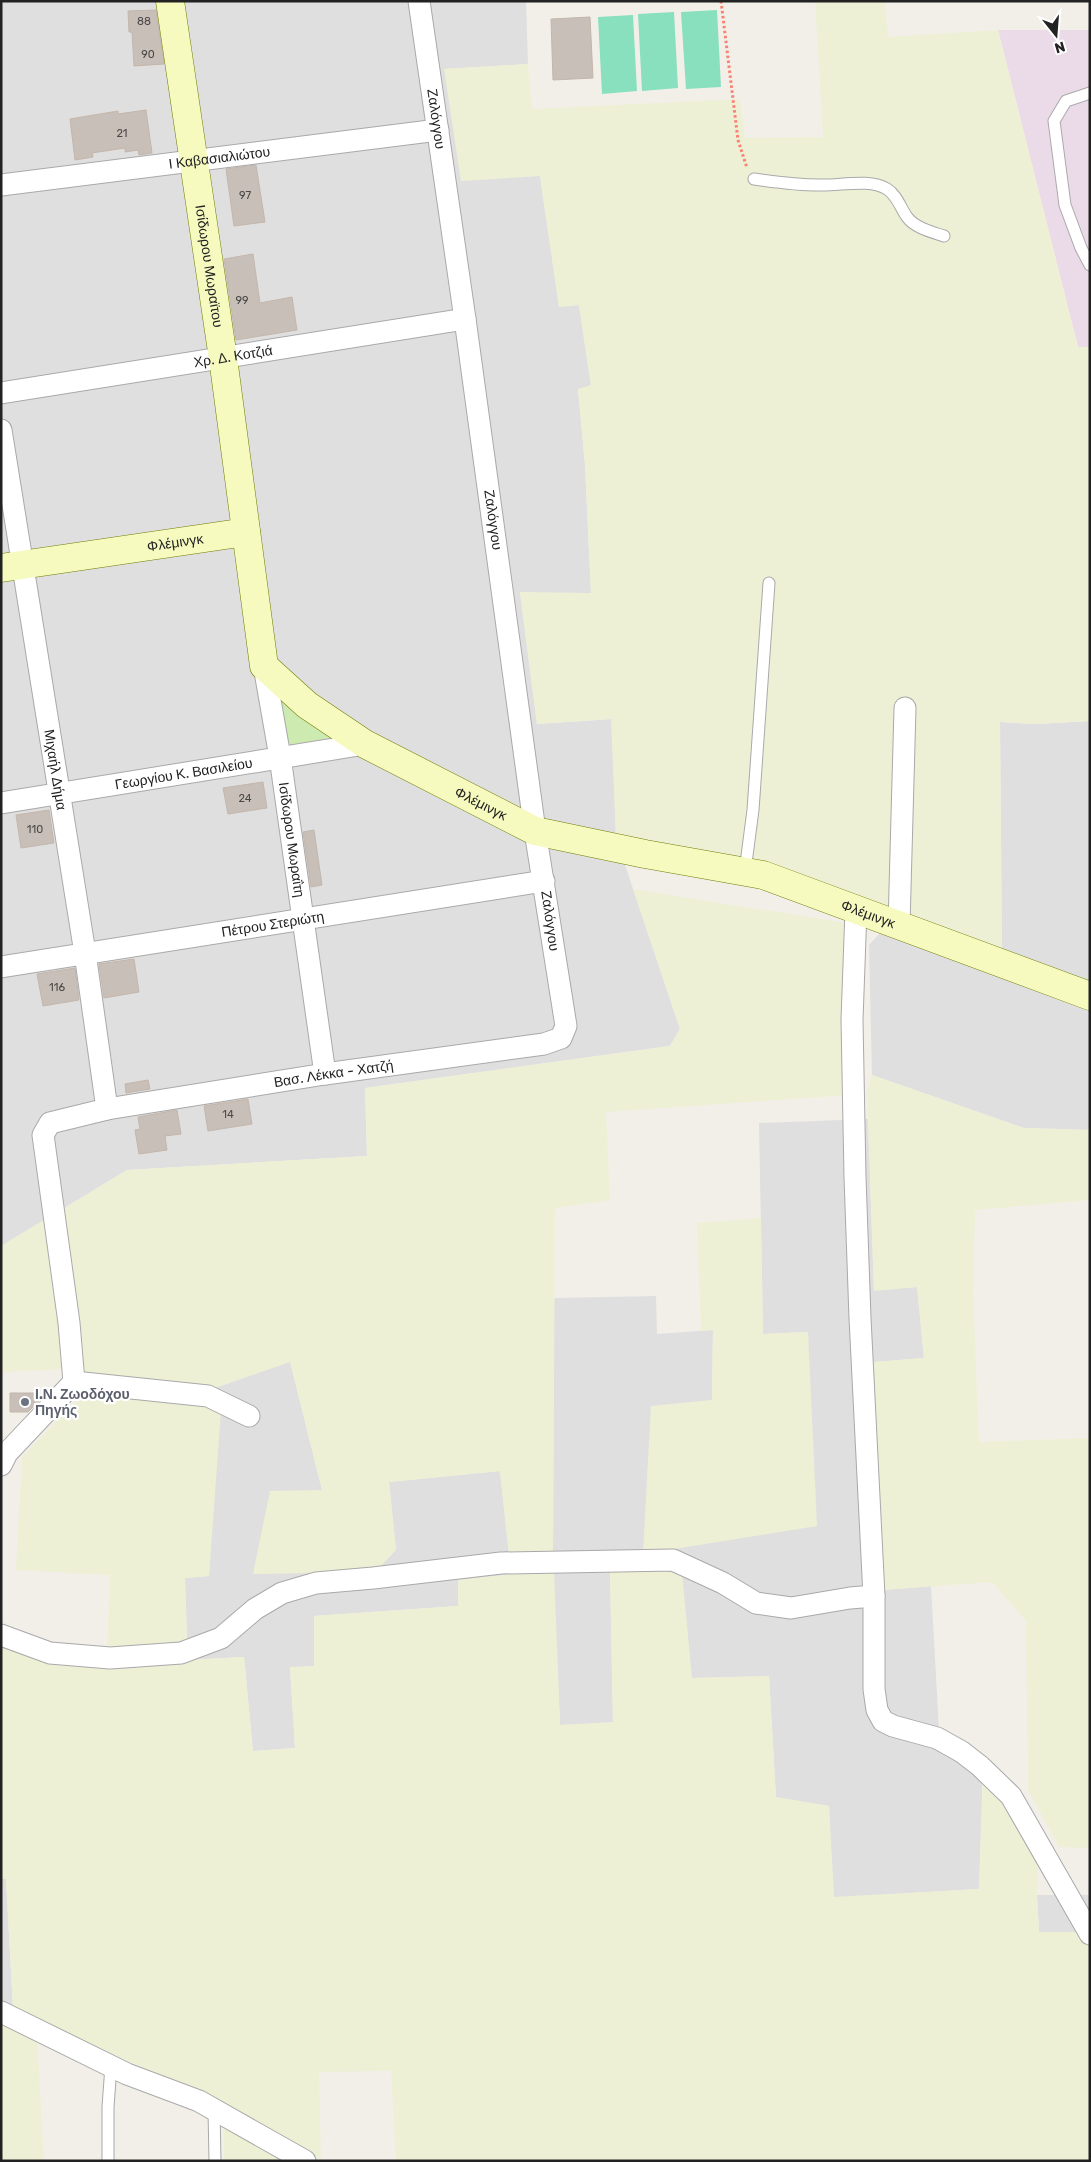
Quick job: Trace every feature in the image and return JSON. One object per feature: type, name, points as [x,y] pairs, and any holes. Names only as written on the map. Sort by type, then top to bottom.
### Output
[{"type":"street","name":"Ισίδωρου Μωραϊτου","points":[[170,1],[223,358],[246,532]]},
{"type":"street","name":"Ζαλόγγου","points":[[419,1],[535,831],[566,1026],[561,1038]]},
{"type":"street","name":"Ι Καβασιαλιώτου","points":[[1,185],[438,130]]},
{"type":"street","name":"Χρ. Δ. Κοτζιά","points":[[1,393],[465,320]]},
{"type":"street","name":"Μιχαήλ Δήμα","points":[[1,430],[12,566],[59,794],[108,1109]]},
{"type":"street","name":"Φλέμινγκ","points":[[12,566],[246,532]]},
{"type":"street","points":[[246,532],[264,666]]},
{"type":"street","name":"Φλέμινγκ","points":[[264,666],[307,705],[365,744],[535,831],[645,854],[745,871],[781,881],[1090,996]]},
{"type":"street","name":"Ισίδωρου Μωραΐτη","points":[[264,666],[280,757],[325,1074]]},
{"type":"street","points":[[899,925],[905,708]]},
{"type":"street","name":"Γεωργίου Κ. Βασιλείου","points":[[1,803],[365,744]]},
{"type":"street","name":"Πέτρου Στεριώτη","points":[[1,967],[544,881]]},
{"type":"street","points":[[856,910],[852,1020],[856,1177],[860,1318],[874,1596],[874,1689],[877,1710],[883,1721],[893,1726],[937,1738],[962,1752],[999,1783],[1011,1796],[1028,1824],[1090,1934]]},
{"type":"street","name":"Βασ. Λέκκα - Χατζή","points":[[74,1382],[69,1323],[43,1135],[50,1123],[108,1109],[325,1074],[544,1044],[561,1038]]},
{"type":"street","points":[[1,1465],[7,1453],[74,1382],[208,1396],[249,1416]]},
{"type":"street","points":[[1,1635],[50,1653],[110,1658],[181,1653],[221,1638],[255,1609],[282,1593],[316,1583],[501,1563],[673,1560],[723,1583],[756,1604],[791,1608],[874,1596]]},
{"type":"street","points":[[1,2012],[128,2074],[199,2101],[305,2161]]},
{"type":"lane","points":[[1090,93],[1066,101],[1054,121],[1065,205],[1081,248],[1090,265]]},
{"type":"lane","points":[[754,180],[820,185],[864,184],[879,186],[889,190],[908,219],[918,226],[944,236]]},
{"type":"lane","points":[[745,871],[753,810],[769,583]]},
{"type":"lane","points":[[108,2161],[108,2107],[111,2066]]},
{"type":"lane","points":[[214,2110],[215,2161]]},
{"type":"path","points":[[721,1],[738,140],[745,163],[754,180]]},
{"type":"shaded area","points":[[1,1],[526,1],[528,64],[444,69],[540,176],[559,306],[579,305],[591,386],[578,389],[585,465],[591,594],[520,593],[537,724],[612,719],[616,838],[680,1029],[670,1046],[365,1088],[367,1156],[127,1170],[1,1246]]},
{"type":"shaded area","points":[[998,30],[1090,30],[1090,347],[1078,347]]},
{"type":"shaded area","points":[[1090,721],[1090,1130],[1024,1128],[872,1075],[869,945],[884,929],[1002,954],[1000,722],[1036,724]]},
{"type":"shaded area","points":[[868,1119],[874,1290],[917,1287],[924,1358],[874,1362],[883,1590],[931,1586],[939,1730],[983,1761],[979,1889],[833,1898],[829,1806],[776,1798],[769,1676],[692,1678],[610,1570],[613,1723],[560,1725],[553,1570],[458,1580],[458,1606],[314,1616],[314,1666],[290,1668],[295,1748],[253,1751],[244,1657],[188,1660],[185,1578],[209,1576],[212,1389],[290,1361],[322,1490],[396,1550],[389,1482],[500,1471],[509,1554],[553,1551],[554,1298],[656,1296],[657,1334],[713,1330],[712,1401],[643,1554],[808,1332],[763,1334],[759,1123]]},
{"type":"shaded area","points":[[1,1879],[6,1879],[13,2009],[1,2005]]},
{"type":"shaded area","points":[[1037,1895],[1090,1895],[1090,1932],[1039,1932]]},
{"type":"green space","points":[[815,1],[885,1],[888,37],[998,30],[1078,347],[1090,347],[1090,721],[1036,724],[1000,722],[1002,954],[616,838],[611,719],[537,724],[520,592],[591,593],[585,465],[578,389],[591,385],[579,305],[559,307],[540,176],[461,181],[444,69],[528,64],[532,109],[740,99],[745,138],[823,137]]},
{"type":"green space","points":[[717,10],[721,87],[686,89],[681,12]]},
{"type":"green space","points":[[674,12],[678,88],[642,91],[638,14]]},
{"type":"green space","points":[[633,15],[637,91],[602,94],[598,17]]},
{"type":"green space","points":[[277,690],[338,736],[291,746],[287,745]]},
{"type":"green space","points":[[633,889],[846,923],[850,1095],[606,1112],[610,1200],[555,1208],[553,1551],[509,1555],[500,1471],[389,1482],[396,1550],[375,1572],[253,1574],[270,1491],[322,1490],[290,1362],[212,1389],[81,1375],[63,1209],[127,1170],[367,1156],[365,1088],[670,1046],[680,1029]]},
{"type":"green space","points":[[872,1075],[1024,1128],[1090,1130],[1090,1200],[975,1210],[973,1293],[979,1442],[1090,1438],[1090,1848],[1059,1847],[1028,1790],[1026,1621],[992,1582],[882,1590],[874,1362],[924,1358],[917,1287],[874,1291],[867,1091]]},
{"type":"green space","points":[[49,1217],[68,1369],[1,1372],[1,1246]]},
{"type":"green space","points":[[761,1218],[763,1334],[808,1332],[817,1526],[643,1554],[651,1406],[712,1400],[713,1330],[701,1331],[697,1223]]},
{"type":"green space","points":[[84,1393],[196,1403],[221,1410],[209,1576],[185,1578],[187,1645],[107,1651],[110,1575],[16,1570],[22,1457]]},
{"type":"green space","points":[[554,1570],[560,1725],[613,1722],[610,1570],[655,1570],[682,1573],[692,1678],[769,1676],[776,1797],[829,1806],[834,1897],[979,1889],[983,1776],[1008,1802],[1038,1853],[1037,1895],[1039,1932],[1090,1932],[1090,2161],[396,2161],[391,2071],[319,2072],[321,2159],[210,2098],[13,2009],[6,1879],[1,1879],[1,1641],[188,1660],[244,1657],[253,1751],[295,1748],[290,1667],[314,1666],[314,1616],[458,1606],[458,1580]]},
{"type":"green space","points":[[1,2020],[37,2038],[44,2161],[1,2161]]},
{"type":"green space","points":[[224,2125],[285,2161],[224,2161]]},
{"type":"building","points":[[156,10],[164,64],[134,66],[132,32],[129,32],[128,11]]},
{"type":"building","points":[[590,17],[593,78],[553,80],[551,19]]},
{"type":"building","points":[[146,110],[152,153],[139,155],[138,150],[125,152],[125,148],[92,153],[93,157],[75,160],[70,119],[118,111],[118,114]]},
{"type":"building","points":[[256,165],[265,222],[234,226],[226,169]]},
{"type":"building","points":[[253,254],[260,303],[292,297],[297,330],[236,340],[224,259]]},
{"type":"building","points":[[263,782],[267,808],[228,814],[223,788]]},
{"type":"building","points":[[49,810],[54,843],[21,848],[16,815]]},
{"type":"building","points":[[314,830],[322,885],[311,887],[303,832]]},
{"type":"building","points":[[134,959],[139,992],[104,998],[99,964]]},
{"type":"building","points":[[75,968],[79,1000],[43,1006],[37,974]]},
{"type":"building","points":[[148,1080],[150,1089],[126,1093],[125,1084]]},
{"type":"building","points":[[248,1099],[252,1124],[208,1131],[204,1106]]},
{"type":"building","points":[[177,1110],[181,1134],[165,1136],[167,1150],[139,1154],[135,1130],[140,1129],[138,1117]]},
{"type":"building","name":"Ι.Ν. Ζωοδόχου Πηγής","points":[[10,1393],[39,1393],[39,1401],[28,1412],[10,1412]]},
{"type":"place","name":"Ι.Ν. Ζωοδόχου Πηγής","points":[[25,1402]]}]
